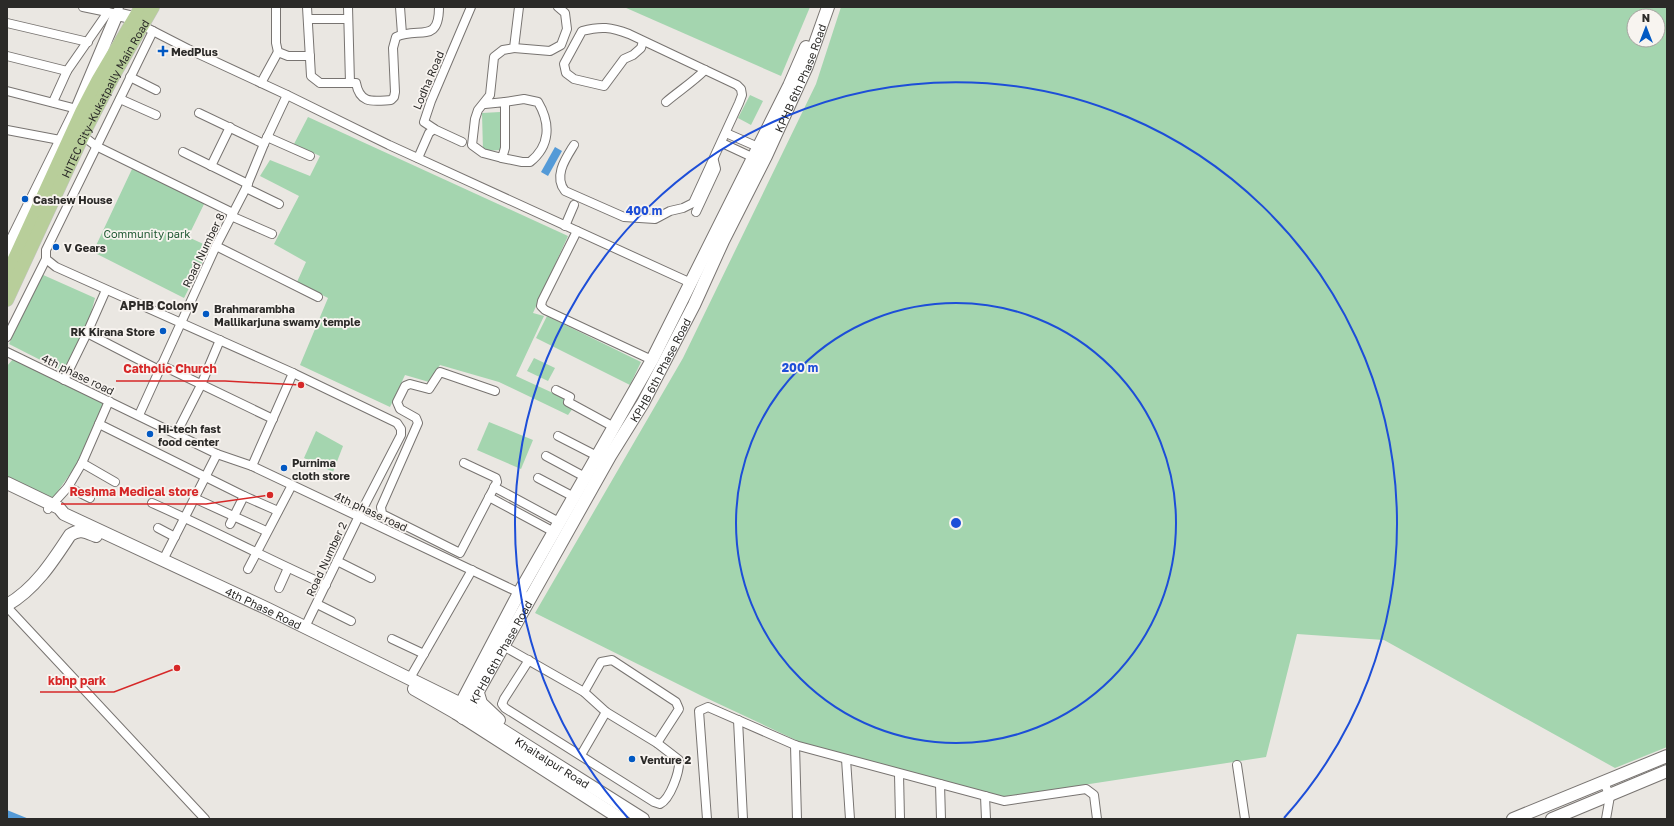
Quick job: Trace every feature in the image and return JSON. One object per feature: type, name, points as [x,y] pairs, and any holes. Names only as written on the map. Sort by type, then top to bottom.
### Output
[{"type":"main road","points":[[7,275],[64,141],[98,80],[143,25],[141,7]]},
{"type":"main road","name":"HITEC City–Kukatpally Main Road","points":[[7,300],[82,136],[153,7]]},
{"type":"street","points":[[84,7],[115,11],[389,145],[691,283]]},
{"type":"street","points":[[261,83],[278,52],[276,7]]},
{"type":"street","points":[[307,7],[311,76],[320,83],[356,83],[358,90],[366,100],[370,101],[391,100],[394,97],[393,42],[396,37],[402,34],[428,32],[434,29],[444,7]]},
{"type":"street","points":[[348,7],[350,83]]},
{"type":"street","points":[[400,7],[402,34]]},
{"type":"street","points":[[438,20],[439,7]]},
{"type":"street","name":"Lodha Road","points":[[433,130],[424,122],[424,118],[471,7]]},
{"type":"street","points":[[514,48],[519,7]]},
{"type":"street","points":[[484,104],[524,99],[538,102],[546,118],[546,134],[544,146],[538,156],[530,162],[522,162],[483,153],[472,145],[475,119],[478,110],[490,95],[494,57],[503,50],[514,48],[550,51],[561,45],[567,29],[565,13],[558,7]]},
{"type":"street","name":"KPHB 6th Phase Road","points":[[462,711],[478,693],[505,647],[610,456],[643,403],[694,306],[723,241],[766,156],[792,88],[820,7]]},
{"type":"street","name":"KPHB 6th Phase Road","points":[[462,711],[519,593],[652,360],[755,152],[792,88],[808,66],[828,7]]},
{"type":"street","points":[[53,102],[67,72],[88,42],[115,11]]},
{"type":"street","name":"HITEC City–Kukatpally Main Road","points":[[8,247],[64,141],[115,11]]},
{"type":"street","points":[[308,19],[348,19]]},
{"type":"street","points":[[7,23],[88,42]]},
{"type":"street","points":[[7,337],[46,259],[46,250],[130,77],[143,25]]},
{"type":"street","points":[[574,144],[564,163],[560,179],[560,185],[565,191],[624,217],[655,219],[693,203],[722,143],[728,134],[742,95],[741,89],[737,85],[643,41],[614,28],[598,27],[582,31],[564,64],[566,73],[574,79],[604,86],[624,59],[633,55],[641,48],[643,41]]},
{"type":"street","points":[[278,52],[288,56],[310,56]]},
{"type":"street","points":[[7,56],[67,72]]},
{"type":"street","points":[[666,102],[693,82],[705,70]]},
{"type":"street","points":[[130,77],[156,90]]},
{"type":"street","points":[[7,90],[76,109]]},
{"type":"street","name":"Road Number 8","points":[[139,415],[216,246],[247,186],[287,95]]},
{"type":"street","points":[[120,99],[156,115]]},
{"type":"street","points":[[502,158],[505,148],[505,102]]},
{"type":"street","points":[[199,113],[230,127],[310,156]]},
{"type":"street","points":[[211,166],[230,127]]},
{"type":"street","points":[[7,130],[64,141]]},
{"type":"street","points":[[418,158],[429,133],[433,130],[462,142]]},
{"type":"street","points":[[728,134],[755,152]]},
{"type":"street","points":[[82,136],[96,146],[272,234]]},
{"type":"street","points":[[722,143],[755,152]]},
{"type":"street","points":[[183,152],[278,204]]},
{"type":"street","points":[[696,212],[716,169],[714,161]]},
{"type":"street","points":[[565,226],[574,205]]},
{"type":"street","points":[[577,231],[542,301],[541,306],[545,310],[652,360]]},
{"type":"street","points":[[216,246],[318,297]]},
{"type":"street","points":[[46,259],[56,267],[293,373],[252,466]]},
{"type":"street","points":[[64,380],[106,290]]},
{"type":"street","points":[[87,333],[160,368],[201,384],[273,419]]},
{"type":"street","points":[[176,434],[201,384],[220,340]]},
{"type":"street","name":"4th phase road","points":[[7,352],[109,400],[217,454],[252,466],[358,518],[472,570],[531,599]]},
{"type":"street","points":[[464,464],[496,478],[494,487],[460,553],[380,512],[380,507],[418,423],[416,418],[400,409],[397,402],[405,386],[410,384],[429,389],[440,372],[495,391]]},
{"type":"street","name":"Road Number 2","points":[[293,373],[397,423],[402,429],[401,435],[358,518],[305,627]]},
{"type":"street","points":[[556,390],[570,397],[568,402],[614,427]]},
{"type":"street","points":[[50,507],[68,487],[82,463],[109,400]]},
{"type":"street","points":[[99,424],[244,496],[278,511]]},
{"type":"street","points":[[558,436],[597,456]]},
{"type":"street","points":[[163,560],[217,454]]},
{"type":"street","points":[[546,456],[585,477]]},
{"type":"street","points":[[82,463],[115,482]]},
{"type":"street","points":[[538,478],[574,497]]},
{"type":"street","name":"4th Phase Road","points":[[7,483],[50,507]]},
{"type":"street","points":[[248,569],[266,531],[292,485]]},
{"type":"street","points":[[68,487],[90,498]]},
{"type":"street","points":[[494,487],[557,527]]},
{"type":"street","name":"4th Phase Road","points":[[7,492],[50,507],[59,508],[64,514],[410,678],[462,711]]},
{"type":"street","points":[[231,520],[244,496]]},
{"type":"street","points":[[489,497],[557,527]]},
{"type":"street","points":[[194,498],[231,520],[266,531]]},
{"type":"street","points":[[152,503],[184,517],[255,553],[326,584]]},
{"type":"street","points":[[158,528],[175,537]]},
{"type":"street","name":"4th Phase Road","points":[[7,606],[36,582],[70,535],[76,531],[84,531],[161,566],[462,711]]},
{"type":"street","points":[[337,561],[371,578]]},
{"type":"street","points":[[279,588],[288,568]]},
{"type":"street","points":[[410,678],[472,570]]},
{"type":"street","points":[[317,604],[351,621]]},
{"type":"street","points":[[7,606],[205,819]]},
{"type":"street","points":[[392,639],[424,654]]},
{"type":"street","points":[[505,647],[529,660],[584,692],[606,712],[657,743],[679,760],[679,771],[665,801],[660,804],[654,802],[505,708],[502,704],[529,660]]},
{"type":"street","points":[[584,692],[601,662],[612,660],[676,702],[679,709],[657,743]]},
{"type":"street","points":[[478,693],[481,703],[504,725],[511,735]]},
{"type":"street","points":[[707,819],[700,711],[708,707],[795,745],[1004,802],[1086,789],[1094,795],[1097,819]]},
{"type":"street","name":"Khaitalpur Road","points":[[462,711],[511,735],[643,819]]},
{"type":"street","name":"Khaitalpur Road","points":[[462,711],[621,819]]},
{"type":"street","points":[[581,755],[606,712]]},
{"type":"street","points":[[738,720],[743,819]]},
{"type":"street","points":[[795,745],[797,819]]},
{"type":"street","points":[[1513,819],[1667,756]]},
{"type":"street","points":[[846,759],[850,819]]},
{"type":"street","points":[[1237,765],[1245,819]]},
{"type":"street","points":[[1552,819],[1667,771]]},
{"type":"street","points":[[899,774],[900,819]]},
{"type":"street","points":[[1604,783],[1610,796],[1606,819]]},
{"type":"street","points":[[940,784],[941,819]]},
{"type":"street","points":[[985,796],[986,819]]},
{"type":"green space","points":[[624,7],[810,7],[781,76]]},
{"type":"green space","points":[[841,7],[1667,7],[1667,747],[1615,768],[1384,640],[1297,634],[1266,757],[1005,797],[800,742],[702,696],[535,613],[683,358],[816,84]]},
{"type":"green space","points":[[750,95],[763,101],[751,125],[738,118]]},
{"type":"green space","points":[[500,112],[501,150],[483,151],[482,113]]},
{"type":"green space","points":[[308,117],[568,236],[533,313],[544,316],[516,376],[566,399],[564,404],[573,408],[568,415],[499,382],[440,365],[429,382],[405,375],[390,407],[300,365],[328,298],[297,282],[306,262],[274,244],[299,196],[260,176],[270,160],[310,176],[320,156],[294,144]]},
{"type":"green space","name":"Community park","points":[[132,169],[205,202],[188,237],[210,247],[184,298],[93,252]]},
{"type":"green space","points":[[41,274],[95,298],[90,317],[64,372],[9,344]]},
{"type":"green space","points":[[547,316],[641,362],[630,385],[536,338]]},
{"type":"green space","points":[[14,358],[105,401],[75,467],[53,498],[7,478],[7,366]]},
{"type":"green space","points":[[534,358],[555,368],[548,381],[527,371]]},
{"type":"green space","points":[[489,422],[533,440],[521,469],[477,450]]},
{"type":"green space","points":[[316,431],[343,446],[333,472],[304,458]]},
{"type":"water","points":[[555,147],[562,151],[548,176],[541,172]]},
{"type":"water","points":[[7,810],[29,819],[7,819]]},
{"type":"place","name":"MedPlus","points":[[163,51]]},
{"type":"place","name":"Cashew House","points":[[25,199]]},
{"type":"place","name":"V Gears","points":[[56,247]]},
{"type":"place","name":"Brahmarambha Mallikarjuna swamy temple","points":[[206,314]]},
{"type":"place","name":"RK Kirana Store","points":[[163,331]]},
{"type":"place","name":"Catholic Church","points":[[301,385]]},
{"type":"place","name":"Hi-tech fast food center","points":[[150,434]]},
{"type":"place","name":"Purnima cloth store","points":[[284,468]]},
{"type":"place","name":"Reshma Medical store","points":[[270,495]]},
{"type":"place","name":"kbhp park","points":[[177,668]]},
{"type":"place","name":"Venture 2","points":[[632,759]]},
{"type":"district","name":"APHB Colony","points":[[159,305]]}]
